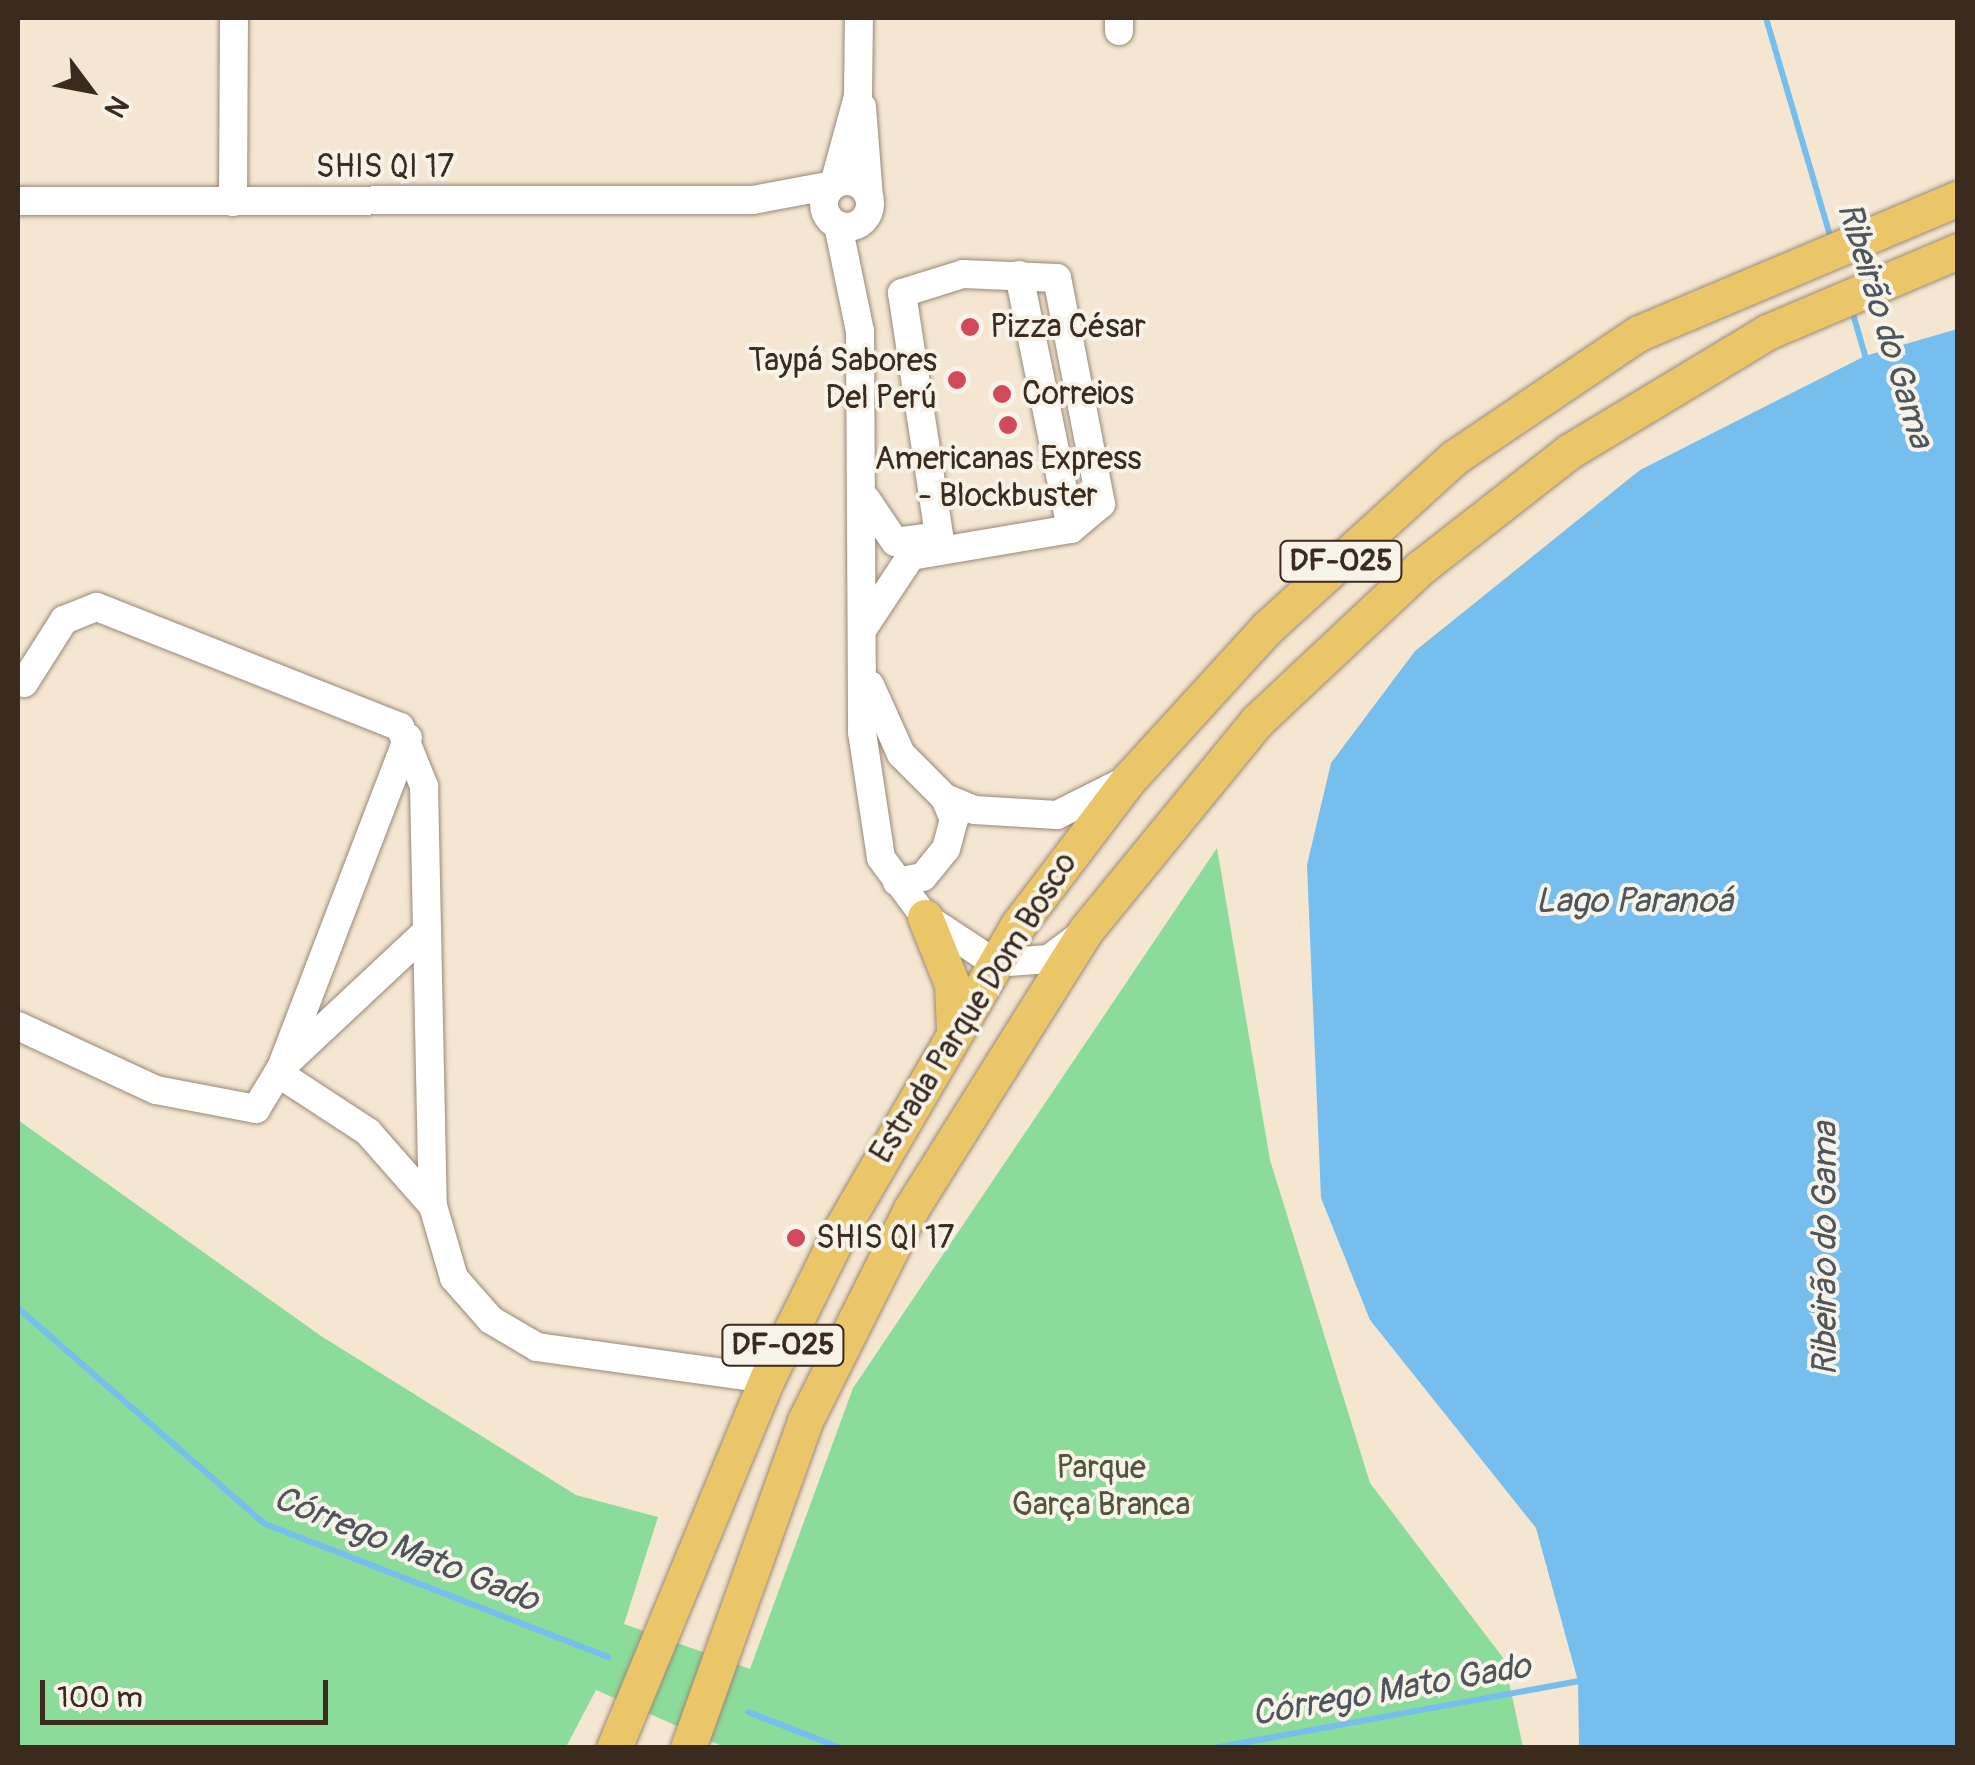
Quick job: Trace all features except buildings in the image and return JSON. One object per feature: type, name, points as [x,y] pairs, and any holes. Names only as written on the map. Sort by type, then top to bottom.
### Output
[{"type":"main road","name":"Estrada Parque Dom Bosco","points":[[614,1748],[767,1379],[840,1230],[995,964],[1129,779],[1268,627],[1455,457],[1639,333],[1881,226],[1958,198]]},
{"type":"main road","name":"Estrada Parque Dom Bosco","points":[[688,1748],[805,1422],[910,1208],[1086,930],[1256,721],[1420,568],[1570,451],[1809,312],[1958,250]]},
{"type":"main road","points":[[1256,721],[1314,636],[1300,620],[1268,627]]},
{"type":"main road","points":[[924,917],[952,984],[954,1032]]},
{"type":"main road","points":[[870,1177],[876,1205],[910,1208]]},
{"type":"main road","points":[[840,1230],[873,1222],[886,1257]]},
{"type":"street","points":[[233,202],[234,18]]},
{"type":"street","points":[[859,18],[858,96],[868,206],[860,331],[866,498],[862,660],[870,822],[897,882],[924,917],[995,964],[1049,959],[1086,930]]},
{"type":"street","points":[[858,96],[834,184],[823,203],[835,224],[860,331]]},
{"type":"street","points":[[834,184],[855,182],[868,206]]},
{"type":"street","name":"SHIS QI 17","points":[[18,201],[753,200],[834,184]]},
{"type":"street","name":"SHIS QI 17","points":[[753,200],[835,224]]},
{"type":"street","points":[[835,224],[868,206]]},
{"type":"street","points":[[866,552],[900,552],[1068,519],[1101,504],[1104,482],[1059,280],[962,274],[900,299],[939,536]]},
{"type":"street","points":[[1019,275],[1068,519]]},
{"type":"street","points":[[866,498],[900,552]]},
{"type":"street","points":[[864,628],[900,552],[939,536],[1068,519]]},
{"type":"street","points":[[24,683],[64,620],[97,607],[366,708],[408,738],[424,786],[433,1206],[442,1256],[469,1301],[537,1347],[767,1379]]},
{"type":"street","points":[[862,660],[882,722],[945,798],[954,820],[946,849],[924,877],[897,882]]},
{"type":"street","points":[[18,1026],[156,1090],[223,1107],[256,1109],[279,1071],[408,738]]},
{"type":"street","points":[[945,798],[1033,818],[1129,779]]},
{"type":"street","points":[[279,1071],[427,932]]},
{"type":"street","points":[[279,1071],[368,1132],[433,1206]]},
{"type":"green space","name":"Parque Garça Branca","points":[[1217,848],[1270,1160],[1370,1483],[1504,1659],[1523,1747],[724,1747],[596,1690],[566,1747],[18,1747],[18,1120],[321,1336],[576,1495],[658,1517],[624,1624],[750,1669],[853,1388]]},
{"type":"water","name":"Lago Paranoá","points":[[1957,329],[1957,1747],[1579,1747],[1578,1681],[1536,1528],[1370,1320],[1321,1198],[1307,865],[1331,763],[1415,651],[1640,470],[1865,356]]},
{"type":"waterway","name":"Ribeirão do Gama","points":[[1766,18],[1832,242]]},
{"type":"waterway","name":"Ribeirão do Gama","points":[[1851,307],[1867,362]]},
{"type":"waterway","name":"Córrego Mato Gado","points":[[18,1308],[265,1524],[608,1657]]},
{"type":"waterway","name":"Córrego Mato Gado","points":[[1214,1748],[1578,1681]]},
{"type":"waterway","name":"Córrego Mato Gado","points":[[748,1712],[841,1748]]},
{"type":"place","name":"Pizza César","points":[[970,327]]},
{"type":"place","name":"Taypá Sabores Del Perú","points":[[957,380]]},
{"type":"place","name":"Correios","points":[[1002,394]]},
{"type":"place","name":"Americanas Express - Blockbuster","points":[[1008,425]]},
{"type":"place","name":"SHIS QI 17","points":[[796,1238]]}]
